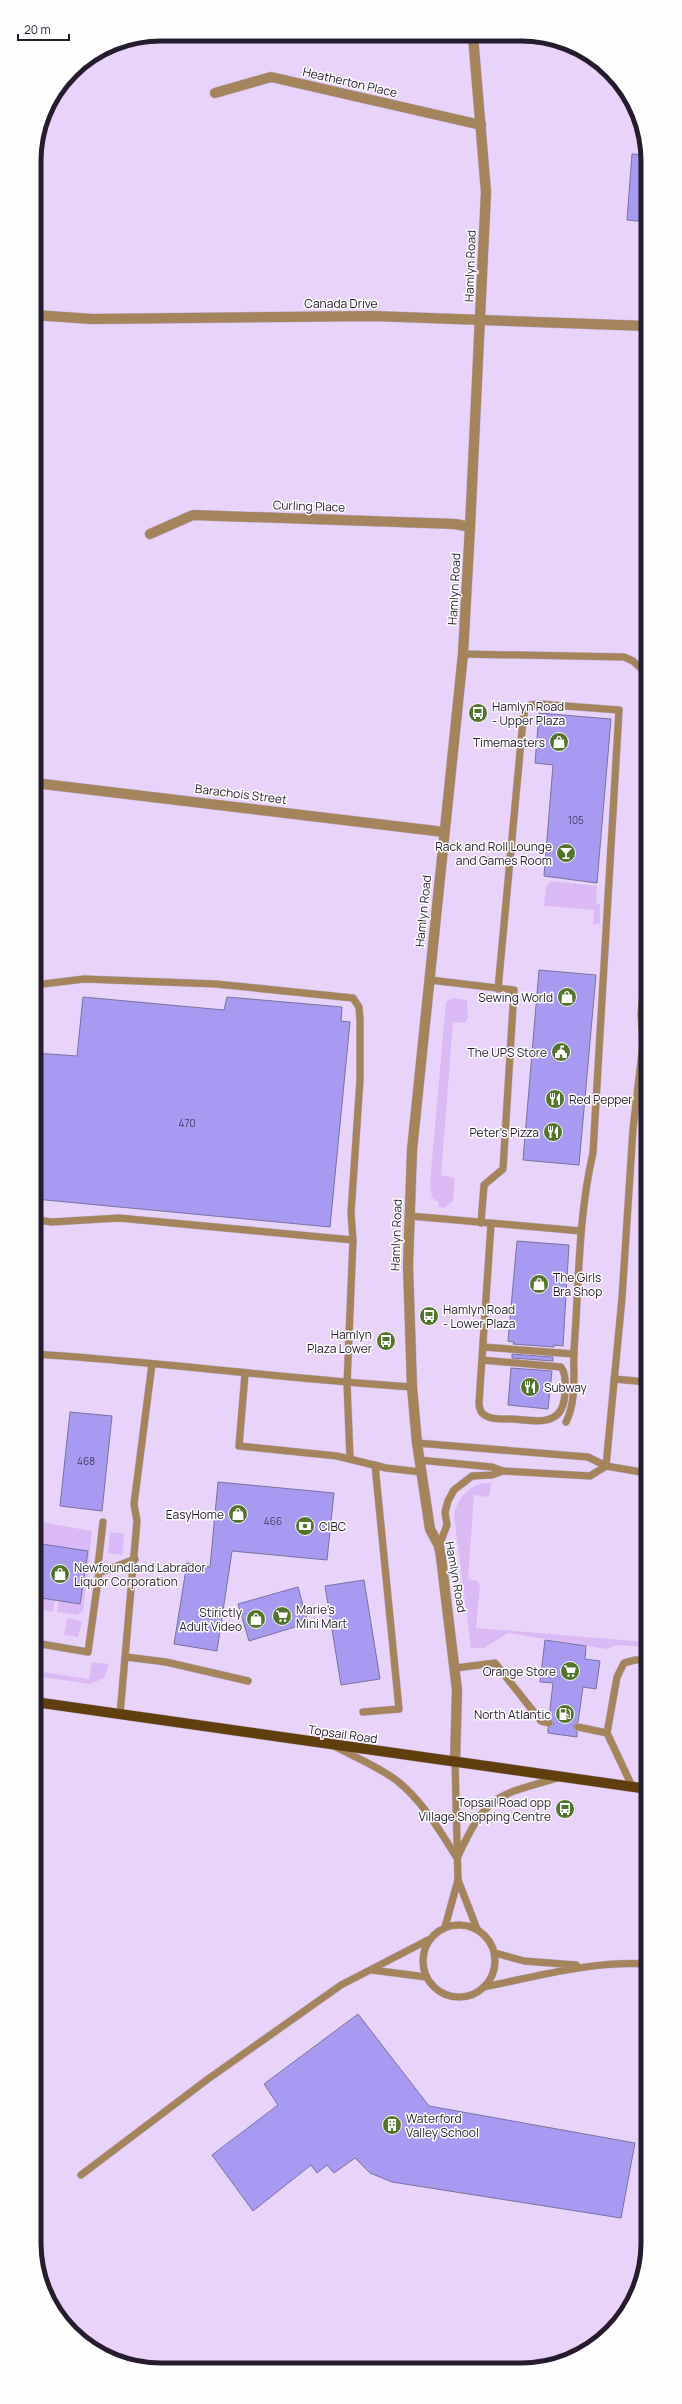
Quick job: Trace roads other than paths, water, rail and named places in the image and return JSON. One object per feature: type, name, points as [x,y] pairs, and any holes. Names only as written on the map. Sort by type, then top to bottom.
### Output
[{"type":"main road","name":"Topsail Road","points":[[41,1703],[558,1778],[641,1788]]},
{"type":"street","name":"Hamlyn Road","points":[[455,1762],[457,1690],[455,1668],[439,1546],[430,1529],[420,1472],[412,1387],[408,1265],[412,1150],[463,654],[470,527],[486,192],[473,41]]},
{"type":"street","name":"Heatherton Place","points":[[215,93],[271,77],[481,125]]},
{"type":"street","name":"Canada Drive","points":[[41,315],[92,319],[373,316],[641,326]]},
{"type":"street","name":"Curling Place","points":[[150,534],[193,515],[455,524],[470,527]]},
{"type":"street","name":"Barachois Street","points":[[41,783],[444,832]]},
{"type":"lane","points":[[463,654],[624,657],[633,661],[641,668]]},
{"type":"lane","points":[[498,989],[502,927],[522,720],[525,710],[530,705],[538,704],[620,710],[593,1153],[582,1231],[572,1410],[566,1422]]},
{"type":"lane","points":[[41,984],[84,980],[216,984],[353,998],[359,1007],[360,1080],[351,1213],[353,1240],[347,1384],[350,1458]]},
{"type":"lane","points":[[430,980],[514,990],[503,1169],[484,1185],[481,1223]]},
{"type":"lane","points":[[606,1466],[622,1298],[633,1129],[641,1072]]},
{"type":"lane","points":[[410,1216],[582,1231]]},
{"type":"lane","points":[[41,1221],[52,1222],[119,1218],[353,1240]]},
{"type":"lane","points":[[482,1360],[561,1367],[566,1376],[565,1404],[563,1409],[553,1418],[532,1421],[486,1416],[482,1413],[479,1403],[491,1224]]},
{"type":"lane","points":[[483,1346],[574,1354]]},
{"type":"lane","points":[[41,1355],[152,1364],[347,1384],[412,1387]]},
{"type":"lane","points":[[120,1714],[135,1559],[137,1521],[134,1504],[152,1364]]},
{"type":"lane","points":[[246,1374],[239,1446],[287,1449],[350,1458],[375,1465],[420,1472]]},
{"type":"lane","points":[[614,1379],[641,1381]]},
{"type":"lane","points":[[417,1443],[588,1457],[606,1466],[641,1472]]},
{"type":"lane","points":[[419,1460],[492,1467],[503,1471],[590,1476],[606,1466]]},
{"type":"lane","points":[[363,1712],[399,1709],[375,1465]]},
{"type":"lane","points":[[439,1546],[447,1525],[445,1512],[448,1501],[454,1490],[472,1476],[492,1475],[503,1471]]},
{"type":"lane","points":[[41,1644],[88,1652],[99,1574],[98,1566],[103,1522]]},
{"type":"lane","points":[[99,1574],[135,1559]]},
{"type":"lane","points":[[126,1656],[166,1662],[248,1681]]},
{"type":"lane","points":[[632,1786],[607,1733],[617,1677],[624,1663],[634,1660],[641,1660]]},
{"type":"lane","points":[[455,1668],[495,1664],[541,1721],[549,1723]]},
{"type":"lane","points":[[578,1727],[607,1733]]},
{"type":"lane","points":[[332,1746],[383,1771],[398,1781],[414,1797],[432,1820],[457,1858]]},
{"type":"lane","points":[[445,1927],[458,1880],[455,1762]]},
{"type":"lane","points":[[457,1858],[479,1814],[498,1797],[558,1778]]},
{"type":"lane","points":[[458,1880],[477,1929]]},
{"type":"lane","points":[[81,2175],[228,2065],[341,1985],[428,1940],[445,1927],[456,1924],[477,1929],[485,1935],[495,1953],[493,1972],[484,1987]]},
{"type":"lane","points":[[428,1940],[422,1958],[426,1977],[439,1991],[456,1997],[475,1993],[484,1987],[584,1966],[623,1963],[641,1964]]},
{"type":"lane","points":[[495,1953],[524,1961],[584,1966]]},
{"type":"lane","points":[[372,1970],[426,1977]]},
{"type":"place","name":"Hamlyn Road - Upper Plaza","points":[[478,713]]},
{"type":"place","name":"Timemasters","points":[[559,742]]},
{"type":"place","name":"Rack and Roll Lounge and Games Room","points":[[566,853]]},
{"type":"place","name":"Sewing World","points":[[567,997]]},
{"type":"place","name":"The UPS Store","points":[[561,1052]]},
{"type":"place","name":"Red Pepper","points":[[555,1099]]},
{"type":"place","name":"Peter's Pizza","points":[[553,1132]]},
{"type":"place","name":"The Girls Bra Shop","points":[[539,1284]]},
{"type":"place","name":"Hamlyn Road - Lower Plaza","points":[[429,1316]]},
{"type":"place","name":"Hamlyn Plaza Lower","points":[[386,1341]]},
{"type":"place","name":"Subway","points":[[530,1387]]},
{"type":"place","name":"EasyHome","points":[[238,1514]]},
{"type":"place","name":"CIBC","points":[[305,1526]]},
{"type":"place","name":"Newfoundland Labrador Liquor Corporation","points":[[60,1574]]},
{"type":"place","name":"Marie's Mini Mart","points":[[282,1616]]},
{"type":"place","name":"Stirictly Adult Video","points":[[256,1619]]},
{"type":"place","name":"Orange Store","points":[[570,1671]]},
{"type":"place","name":"North Atlantic","points":[[565,1714]]},
{"type":"place","name":"Topsail Road opp Village Shopping Centre","points":[[565,1809]]},
{"type":"place","name":"Waterford Valley School","points":[[392,2125]]}]
